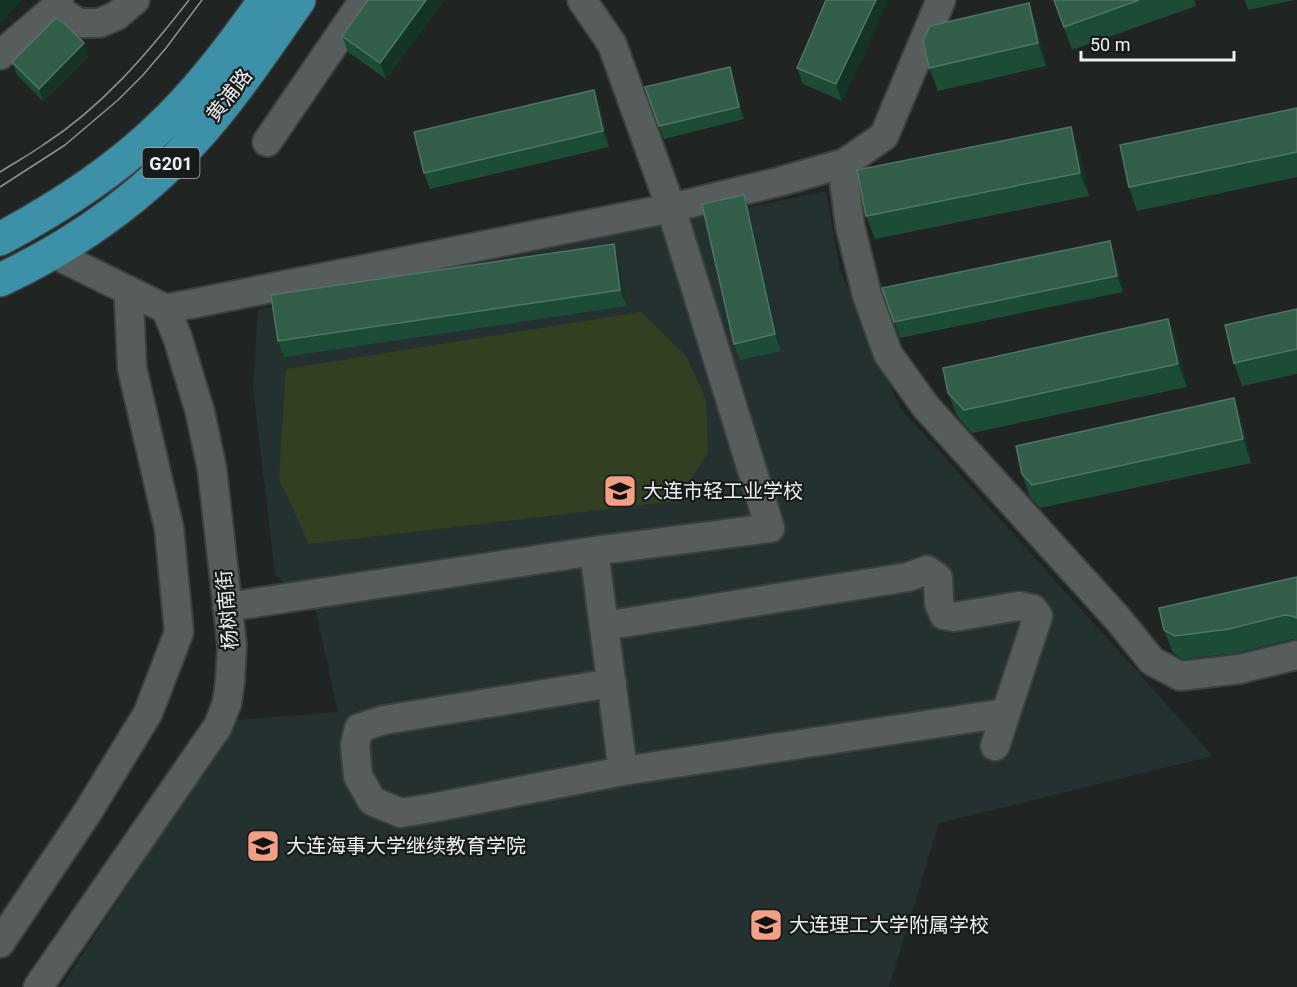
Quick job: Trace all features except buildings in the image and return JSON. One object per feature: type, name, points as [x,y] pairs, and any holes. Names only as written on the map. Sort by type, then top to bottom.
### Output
[{"type":"highway","name":"黄浦路","points":[[0,239],[88,186],[125,159],[158,130],[224,57],[265,0]]},
{"type":"highway","name":"黄浦路","points":[[0,280],[52,253],[109,216],[139,192],[186,148],[219,109],[299,0]]},
{"type":"street","points":[[0,55],[57,4],[79,23],[99,23],[116,16],[135,0]]},
{"type":"street","points":[[267,141],[364,0]]},
{"type":"street","points":[[228,607],[594,551],[770,528],[671,208],[612,44],[582,0]]},
{"type":"street","points":[[52,253],[166,309],[671,208],[842,164],[884,136],[941,0]]},
{"type":"street","points":[[842,164],[850,226],[867,295],[888,354],[926,407],[1118,619],[1152,661],[1180,676],[1240,669],[1286,658]]},
{"type":"street","points":[[0,944],[87,813],[148,713],[178,633],[169,528],[132,368],[129,301]]},
{"type":"street","name":"杨树南街","points":[[38,987],[219,726],[227,703],[232,645],[212,469],[200,411],[178,339],[166,309]]},
{"type":"street","points":[[594,551],[624,771]]},
{"type":"street","points":[[604,626],[908,577],[927,570],[938,578],[939,603],[944,615],[954,617],[1019,606],[1033,609],[1038,616],[994,746]]},
{"type":"street","points":[[612,683],[384,720],[359,728],[356,745],[358,776],[372,801],[401,813],[624,771],[1005,713]]},
{"type":"shaded area","name":"大连市轻工业学校","points":[[826,191],[840,270],[900,408],[1213,756],[939,823],[889,987],[61,987],[236,720],[338,712],[316,612],[275,574],[253,387],[258,310]]},
{"type":"green space","points":[[641,312],[686,356],[706,399],[708,453],[676,501],[309,544],[279,479],[286,369]]},
{"type":"tram line","points":[[0,172],[64,130],[104,97],[140,60],[189,0]]},
{"type":"tram line","points":[[0,187],[65,145],[118,100],[166,48],[202,0]]},
{"type":"place","name":"大连市轻工业学校","points":[[620,491]]},
{"type":"place","name":"大连海事大学继续教育学院","points":[[263,846]]},
{"type":"place","name":"大连理工大学附属学校","points":[[766,925]]}]
